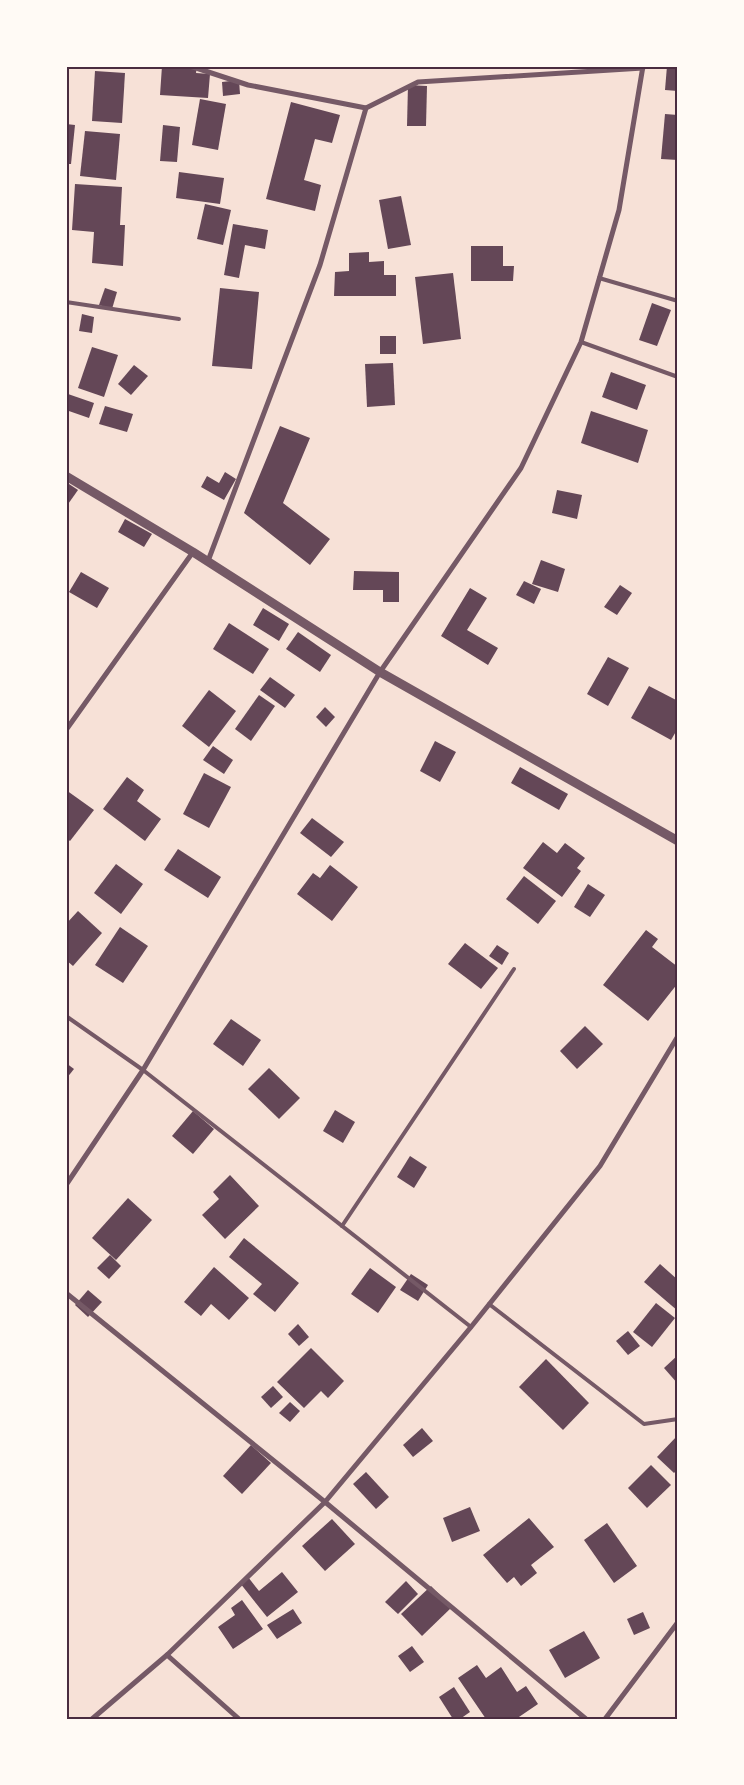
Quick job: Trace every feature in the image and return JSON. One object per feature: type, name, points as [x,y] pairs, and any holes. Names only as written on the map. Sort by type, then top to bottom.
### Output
[{"type":"street","points":[[66,1185],[143,1070],[380,672],[521,468],[580,342],[619,210],[643,67],[418,82],[366,108],[248,85],[190,66]]},
{"type":"street","points":[[208,561],[320,265],[366,108]]},
{"type":"street","points":[[66,476],[208,561],[380,672],[678,841]]},
{"type":"street","points":[[66,730],[193,552]]},
{"type":"street","points":[[92,1719],[168,1655],[325,1502],[471,1327],[600,1166],[678,1036]]},
{"type":"street","points":[[66,1293],[325,1502],[586,1719]]},
{"type":"street","points":[[605,1719],[678,1622]]},
{"type":"street","points":[[168,1655],[240,1719]]},
{"type":"lane","points":[[599,278],[678,301]]},
{"type":"lane","points":[[66,302],[180,319]]},
{"type":"lane","points":[[580,342],[678,377]]},
{"type":"lane","points":[[342,1226],[514,969]]},
{"type":"lane","points":[[66,1016],[143,1070],[471,1327]]},
{"type":"lane","points":[[489,1304],[644,1424],[678,1419]]},
{"type":"building","points":[[162,66],[197,66],[196,73],[210,74],[208,98],[160,95]]},
{"type":"building","points":[[667,66],[678,66],[678,91],[665,90]]},
{"type":"building","points":[[95,71],[125,73],[122,123],[92,121]]},
{"type":"building","points":[[239,80],[240,94],[223,96],[222,82]]},
{"type":"building","points":[[408,85],[427,86],[426,126],[407,126]]},
{"type":"building","points":[[200,99],[226,104],[218,150],[192,145]]},
{"type":"building","points":[[291,102],[340,115],[332,143],[315,139],[304,180],[321,185],[315,211],[266,199]]},
{"type":"building","points":[[665,114],[678,115],[678,160],[661,159]]},
{"type":"building","points":[[66,124],[75,125],[71,164],[66,164]]},
{"type":"building","points":[[163,125],[180,127],[177,162],[160,161]]},
{"type":"building","points":[[85,131],[120,134],[116,180],[80,176]]},
{"type":"building","points":[[66,169],[69,169],[68,211],[66,211]]},
{"type":"building","points":[[179,172],[224,178],[220,204],[176,198]]},
{"type":"building","points":[[75,184],[122,187],[120,225],[125,225],[123,266],[92,263],[94,232],[72,230]]},
{"type":"building","points":[[401,196],[411,245],[388,249],[379,200]]},
{"type":"building","points":[[205,204],[231,210],[223,245],[197,239]]},
{"type":"building","points":[[233,224],[268,230],[265,249],[245,245],[239,278],[224,275]]},
{"type":"building","points":[[471,246],[503,246],[503,266],[514,266],[513,281],[471,281]]},
{"type":"building","points":[[369,252],[369,262],[384,261],[384,275],[396,275],[396,296],[334,296],[335,272],[349,271],[349,253]]},
{"type":"building","points":[[453,273],[461,339],[423,344],[415,277]]},
{"type":"building","points":[[105,288],[117,292],[112,309],[99,305]]},
{"type":"building","points":[[220,288],[259,292],[252,369],[212,366]]},
{"type":"building","points":[[652,303],[671,310],[657,346],[639,340]]},
{"type":"building","points":[[82,314],[94,317],[92,333],[79,331]]},
{"type":"building","points":[[380,336],[396,336],[396,354],[380,354]]},
{"type":"building","points":[[92,347],[118,355],[104,397],[78,388]]},
{"type":"building","points":[[393,363],[395,405],[367,407],[365,364]]},
{"type":"building","points":[[134,365],[148,376],[131,395],[118,384]]},
{"type":"building","points":[[611,372],[646,385],[637,410],[602,397]]},
{"type":"building","points":[[68,394],[94,403],[89,418],[66,410]]},
{"type":"building","points":[[105,406],[133,414],[127,432],[99,424]]},
{"type":"building","points":[[591,411],[648,430],[638,463],[581,443]]},
{"type":"building","points":[[280,426],[310,438],[283,503],[330,539],[310,565],[244,513]]},
{"type":"building","points":[[225,472],[236,479],[224,500],[201,487],[207,476],[219,483]]},
{"type":"building","points":[[66,482],[78,490],[66,507]]},
{"type":"building","points":[[557,490],[582,495],[577,519],[552,513]]},
{"type":"building","points":[[125,519],[152,534],[144,547],[118,532]]},
{"type":"building","points":[[541,560],[565,569],[558,592],[532,584]]},
{"type":"building","points":[[354,571],[399,572],[399,602],[383,602],[383,590],[353,590]]},
{"type":"building","points":[[81,572],[109,588],[97,608],[69,592]]},
{"type":"building","points":[[524,581],[541,589],[534,604],[516,595]]},
{"type":"building","points":[[620,585],[632,593],[617,615],[604,607]]},
{"type":"building","points":[[470,588],[487,598],[467,630],[498,648],[488,665],[441,636]]},
{"type":"building","points":[[263,608],[289,624],[279,641],[253,625]]},
{"type":"building","points":[[229,623],[269,649],[253,674],[213,649]]},
{"type":"building","points":[[298,632],[331,655],[320,672],[286,649]]},
{"type":"building","points":[[608,657],[629,668],[608,706],[587,694]]},
{"type":"building","points":[[270,677],[295,695],[285,708],[260,690]]},
{"type":"building","points":[[649,686],[678,701],[678,728],[671,740],[631,718]]},
{"type":"building","points":[[209,690],[236,711],[209,747],[182,726]]},
{"type":"building","points":[[259,695],[275,706],[251,741],[235,729]]},
{"type":"building","points":[[325,707],[335,717],[326,727],[316,717]]},
{"type":"building","points":[[435,741],[456,752],[440,782],[420,771]]},
{"type":"building","points":[[213,746],[233,760],[224,774],[203,760]]},
{"type":"building","points":[[520,767],[568,794],[559,810],[511,783]]},
{"type":"building","points":[[204,773],[231,787],[209,828],[183,814]]},
{"type":"building","points":[[127,777],[144,790],[137,801],[161,819],[145,841],[103,809]]},
{"type":"building","points":[[66,790],[94,810],[70,841],[66,838]]},
{"type":"building","points":[[312,818],[344,842],[331,857],[300,833]]},
{"type":"building","points":[[543,842],[557,853],[565,843],[585,858],[577,868],[581,871],[562,897],[523,868]]},
{"type":"building","points":[[178,849],[221,877],[208,898],[164,870]]},
{"type":"building","points":[[116,864],[143,884],[121,914],[94,893]]},
{"type":"building","points":[[330,865],[358,887],[332,921],[297,894],[313,873],[320,878]]},
{"type":"building","points":[[524,876],[556,901],[538,924],[506,899]]},
{"type":"building","points":[[588,884],[605,895],[590,917],[574,907]]},
{"type":"building","points":[[78,911],[102,933],[73,966],[66,960],[66,924]]},
{"type":"building","points":[[120,927],[148,946],[123,983],[95,965]]},
{"type":"building","points":[[646,930],[658,939],[652,947],[678,967],[678,983],[648,1021],[603,985]]},
{"type":"building","points":[[465,943],[498,968],[481,989],[448,964]]},
{"type":"building","points":[[497,945],[509,953],[502,965],[489,956]]},
{"type":"building","points":[[231,1019],[261,1040],[243,1066],[213,1044]]},
{"type":"building","points":[[585,1026],[603,1044],[577,1069],[560,1051]]},
{"type":"building","points":[[66,1063],[74,1069],[66,1079]]},
{"type":"building","points":[[269,1068],[300,1098],[279,1119],[248,1089]]},
{"type":"building","points":[[335,1110],[355,1122],[343,1143],[323,1131]]},
{"type":"building","points":[[193,1111],[214,1129],[193,1154],[172,1136]]},
{"type":"building","points":[[410,1156],[427,1167],[414,1188],[397,1177]]},
{"type":"building","points":[[230,1175],[259,1206],[225,1239],[202,1215],[219,1199],[213,1192]]},
{"type":"building","points":[[128,1198],[152,1220],[116,1260],[92,1238]]},
{"type":"building","points":[[244,1238],[299,1283],[275,1312],[253,1294],[262,1284],[229,1257]]},
{"type":"building","points":[[110,1255],[121,1266],[109,1279],[97,1268]]},
{"type":"building","points":[[660,1264],[678,1280],[678,1311],[644,1282]]},
{"type":"building","points":[[214,1267],[249,1298],[229,1320],[211,1304],[201,1316],[184,1302]]},
{"type":"building","points":[[370,1268],[396,1287],[378,1313],[351,1294]]},
{"type":"building","points":[[411,1274],[428,1285],[418,1301],[400,1290]]},
{"type":"building","points":[[88,1290],[102,1302],[88,1317],[75,1305]]},
{"type":"building","points":[[656,1303],[675,1318],[652,1347],[633,1332]]},
{"type":"building","points":[[298,1324],[309,1337],[299,1346],[288,1334]]},
{"type":"building","points":[[628,1331],[640,1346],[628,1355],[616,1341]]},
{"type":"building","points":[[311,1348],[344,1381],[328,1398],[321,1391],[304,1408],[277,1382]]},
{"type":"building","points":[[678,1355],[678,1384],[664,1368]]},
{"type":"building","points":[[546,1359],[589,1403],[563,1430],[519,1387]]},
{"type":"building","points":[[273,1386],[283,1397],[271,1408],[261,1397]]},
{"type":"building","points":[[290,1402],[300,1411],[290,1422],[279,1413]]},
{"type":"building","points":[[422,1428],[433,1441],[413,1457],[403,1445]]},
{"type":"building","points":[[678,1435],[678,1469],[674,1473],[657,1457]]},
{"type":"building","points":[[251,1445],[271,1463],[242,1494],[223,1476]]},
{"type":"building","points":[[651,1465],[671,1485],[647,1508],[628,1488]]},
{"type":"building","points":[[366,1472],[389,1497],[376,1509],[353,1484]]},
{"type":"building","points":[[470,1507],[480,1531],[452,1542],[443,1518]]},
{"type":"building","points":[[529,1518],[554,1547],[531,1565],[537,1573],[521,1586],[514,1577],[507,1583],[483,1555]]},
{"type":"building","points":[[332,1519],[355,1544],[325,1571],[302,1546]]},
{"type":"building","points":[[607,1523],[637,1566],[614,1583],[584,1540]]},
{"type":"building","points":[[282,1572],[298,1592],[267,1617],[240,1583],[248,1577],[259,1591]]},
{"type":"building","points":[[406,1581],[418,1594],[398,1614],[385,1602]]},
{"type":"building","points":[[431,1586],[452,1607],[422,1636],[401,1614]]},
{"type":"building","points":[[242,1600],[263,1629],[233,1649],[218,1627],[235,1615],[231,1608]]},
{"type":"building","points":[[293,1609],[302,1623],[277,1639],[267,1625]]},
{"type":"building","points":[[643,1612],[650,1628],[634,1635],[627,1619]]},
{"type":"building","points":[[584,1631],[600,1658],[565,1678],[549,1650]]},
{"type":"building","points":[[412,1646],[424,1662],[410,1672],[398,1656]]},
{"type":"building","points":[[477,1665],[486,1678],[501,1667],[517,1692],[526,1686],[538,1704],[516,1719],[486,1719],[458,1678]]},
{"type":"building","points":[[454,1687],[470,1712],[460,1719],[453,1719],[439,1697]]}]
